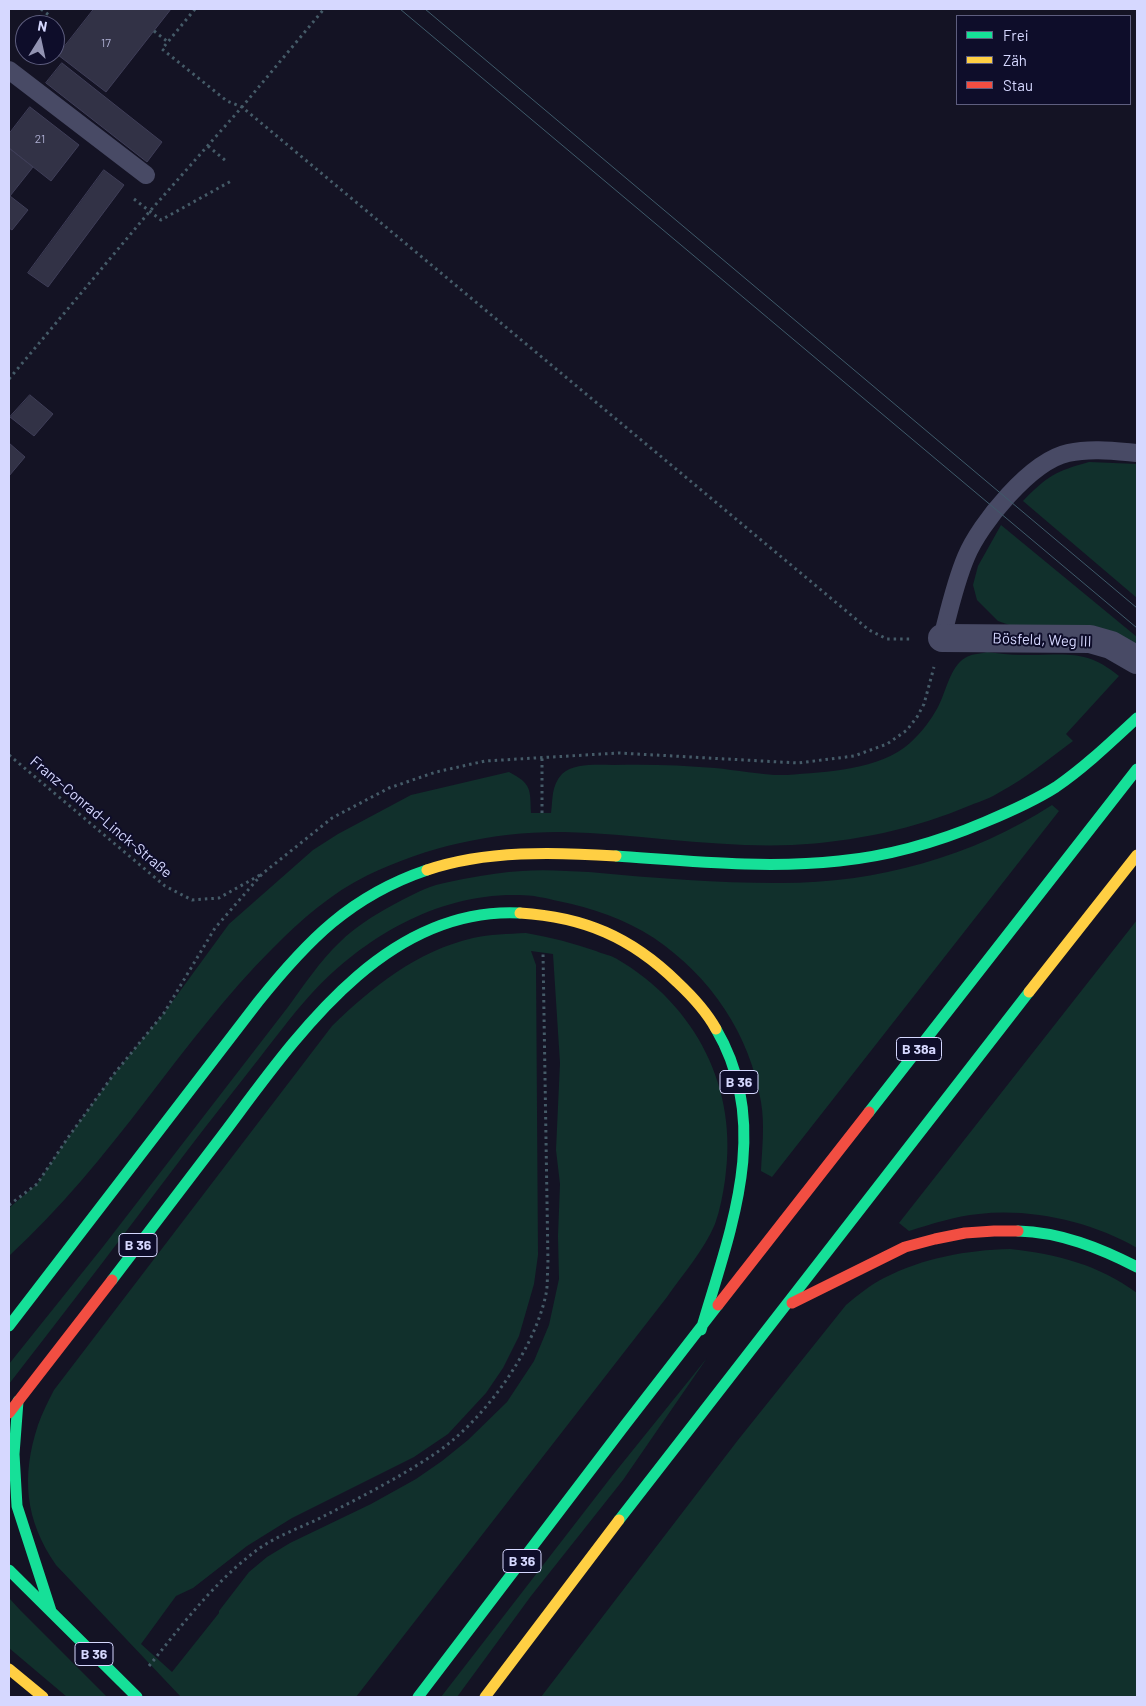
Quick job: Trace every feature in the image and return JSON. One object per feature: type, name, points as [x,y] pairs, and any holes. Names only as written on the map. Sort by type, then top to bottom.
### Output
[{"type":"main road","points":[[9,1326],[289,964],[315,936],[344,913],[387,887],[433,868],[485,858],[530,853],[572,853],[787,864],[868,858],[914,849],[986,822],[1042,796],[1090,761],[1137,718]]},
{"type":"main road","name":"B 38a","points":[[701,1330],[1137,769]]},
{"type":"main road","points":[[485,1697],[618,1522],[1137,855]]},
{"type":"main road","name":"B 36","points":[[9,1414],[312,1020],[341,991],[391,952],[426,932],[453,922],[497,914],[536,914],[562,918],[608,932],[646,954],[677,980],[698,1003],[720,1032],[735,1066],[742,1094],[745,1135],[741,1178],[701,1330],[418,1697]]},
{"type":"main road","points":[[786,1306],[904,1248],[959,1234],[991,1230],[1028,1232],[1063,1237],[1107,1252],[1137,1267]]},
{"type":"main road","points":[[9,1312],[20,1310]]},
{"type":"main road","name":"B 36","points":[[18,1401],[14,1454],[17,1506],[52,1611]]},
{"type":"main road","name":"B 36","points":[[9,1570],[137,1697]]},
{"type":"main road","points":[[9,1669],[43,1697]]},
{"type":"street","name":"Bösfeld, Weg III","points":[[942,638],[1090,639],[1111,645],[1137,660]]},
{"type":"lane","points":[[9,70],[146,175]]},
{"type":"lane","points":[[942,638],[966,555],[980,532],[1025,478],[1047,462],[1066,453],[1086,450],[1137,453]]},
{"type":"path","points":[[9,1205],[37,1184],[66,1139],[114,1074],[164,1013],[215,928],[262,874],[332,818],[389,788],[436,772],[485,761],[619,753],[798,763],[854,756],[887,744],[907,730],[912,724],[924,704],[942,638],[887,639],[869,630],[242,107],[227,101],[162,49],[195,9]]},
{"type":"path","points":[[9,380],[150,211],[242,107],[324,9]]},
{"type":"path","points":[[154,31],[168,42]]},
{"type":"path","points":[[208,146],[226,161]]},
{"type":"path","points":[[130,196],[161,220],[233,180]]},
{"type":"path","name":"Franz-Conrad-Linck-Straße","points":[[9,755],[165,886],[192,900],[219,898],[262,874]]},
{"type":"path","points":[[542,757],[542,813]]},
{"type":"path","points":[[148,1667],[224,1576],[258,1549],[290,1531],[325,1516],[385,1483],[434,1455],[460,1435],[508,1379],[528,1344],[546,1293],[548,1264],[543,952]]},
{"type":"green space","points":[[1089,462],[1137,464],[1137,598],[1023,501],[1046,480],[1068,468]]},
{"type":"green space","points":[[1001,525],[1137,637],[1137,646],[1015,627],[998,621],[977,600],[973,585],[978,566]]},
{"type":"green space","points":[[987,652],[1017,655],[1061,654],[1084,657],[1095,661],[1119,676],[1066,734],[1073,741],[1010,787],[990,798],[950,813],[883,833],[838,841],[792,845],[735,845],[592,833],[539,832],[514,834],[439,848],[391,865],[341,890],[294,927],[239,984],[81,1181],[46,1220],[9,1256],[9,1208],[37,1184],[114,1074],[164,1013],[229,924],[313,850],[338,834],[411,795],[509,772],[526,784],[530,793],[531,813],[551,813],[553,793],[558,779],[567,770],[579,766],[677,765],[779,775],[835,771],[868,764],[898,752],[910,743],[922,731],[935,712],[952,674],[960,662],[970,656]]},
{"type":"green space","points":[[1052,805],[1059,811],[772,1177],[761,1171],[762,1111],[756,1077],[748,1053],[725,1009],[710,989],[675,953],[654,938],[632,925],[596,911],[549,899],[524,895],[489,896],[460,901],[432,910],[405,922],[355,953],[333,972],[304,1002],[204,1129],[9,1384],[9,1364],[102,1248],[319,965],[352,931],[391,906],[440,884],[488,875],[530,870],[589,872],[743,883],[812,882],[849,879],[884,873],[954,853],[988,840],[1021,824]]},
{"type":"green space","points":[[1137,920],[1137,1248],[1081,1224],[1040,1215],[1020,1213],[970,1215],[909,1231],[899,1223]]},
{"type":"green space","points":[[526,933],[561,940],[615,958],[645,978],[669,1000],[690,1025],[706,1053],[718,1082],[725,1114],[728,1146],[725,1180],[715,1224],[699,1252],[667,1297],[356,1697],[181,1697],[56,1565],[46,1548],[32,1515],[28,1480],[29,1462],[43,1412],[54,1390],[332,1026],[379,984],[414,961],[453,944],[473,938]],"holes":[[[531,951],[553,954],[560,1063],[556,1150],[560,1184],[559,1279],[549,1325],[534,1361],[507,1402],[468,1440],[442,1461],[416,1479],[371,1504],[290,1543],[267,1557],[249,1572],[172,1672],[141,1644],[176,1596],[193,1588],[247,1546],[292,1518],[414,1457],[448,1434],[486,1393],[503,1368],[519,1336],[534,1284],[538,1255],[536,965]]]},
{"type":"green space","points":[[1010,1249],[1044,1254],[1077,1262],[1108,1275],[1137,1293],[1137,1697],[541,1697],[738,1440],[846,1305],[864,1290],[879,1281],[914,1265],[962,1253]]},
{"type":"green space","points":[[707,1358],[623,1480],[531,1596],[457,1697],[441,1697],[612,1476]]},
{"type":"green space","points":[[9,1598],[107,1697],[67,1697],[9,1648]]},
{"type":"building","points":[[94,9],[171,9],[106,92],[65,60],[65,46]]},
{"type":"building","points":[[60,65],[65,65],[162,142],[147,162],[46,83]]},
{"type":"building","points":[[30,107],[79,145],[51,181],[9,148],[9,134]]},
{"type":"building","points":[[9,148],[33,167],[10,196],[28,210],[12,230],[9,228]]},
{"type":"building","points":[[104,170],[124,185],[48,287],[28,273]]},
{"type":"building","points":[[30,395],[53,414],[34,436],[10,417]]},
{"type":"building","points":[[9,443],[25,457],[9,476]]},
{"type":"tram line","points":[[400,9],[1137,628]]},
{"type":"tram line","points":[[425,9],[1137,608]]},
{"type":"traffic: fast","points":[[616,856],[728,863],[783,864],[858,859],[914,847],[950,836],[985,822],[1048,792],[1088,763],[1137,718]]},
{"type":"traffic: fast","points":[[869,1112],[1137,769]]},
{"type":"traffic: fast","points":[[9,1326],[258,1002],[294,959],[332,923],[353,907],[375,893],[427,870]]},
{"type":"traffic: fast","points":[[112,1280],[282,1057],[313,1019],[348,984],[386,954],[426,931],[471,917],[520,913]]},
{"type":"traffic: fast","points":[[619,1520],[1029,992]]},
{"type":"traffic: fast","points":[[701,1330],[734,1217],[741,1179],[744,1141],[742,1103],[733,1066],[716,1029]]},
{"type":"traffic: fast","points":[[1018,1231],[1049,1234],[1079,1242],[1137,1267]]},
{"type":"traffic: fast","points":[[418,1697],[718,1305]]},
{"type":"traffic: fast","points":[[18,1401],[14,1454],[17,1506],[51,1611]]},
{"type":"traffic: fast","points":[[9,1570],[137,1697]]},
{"type":"traffic: slow","points":[[427,870],[473,859],[521,854],[545,853],[616,856]]},
{"type":"traffic: slow","points":[[1029,992],[1137,855]]},
{"type":"traffic: slow","points":[[520,913],[565,919],[605,932],[624,941],[660,966],[683,987],[703,1010],[716,1029]]},
{"type":"traffic: slow","points":[[485,1697],[619,1520]]},
{"type":"traffic: slow","points":[[9,1669],[43,1697]]},
{"type":"traffic: jam","points":[[718,1305],[869,1112]]},
{"type":"traffic: jam","points":[[792,1303],[905,1247],[965,1233],[1018,1231]]},
{"type":"traffic: jam","points":[[9,1413],[112,1280]]}]
